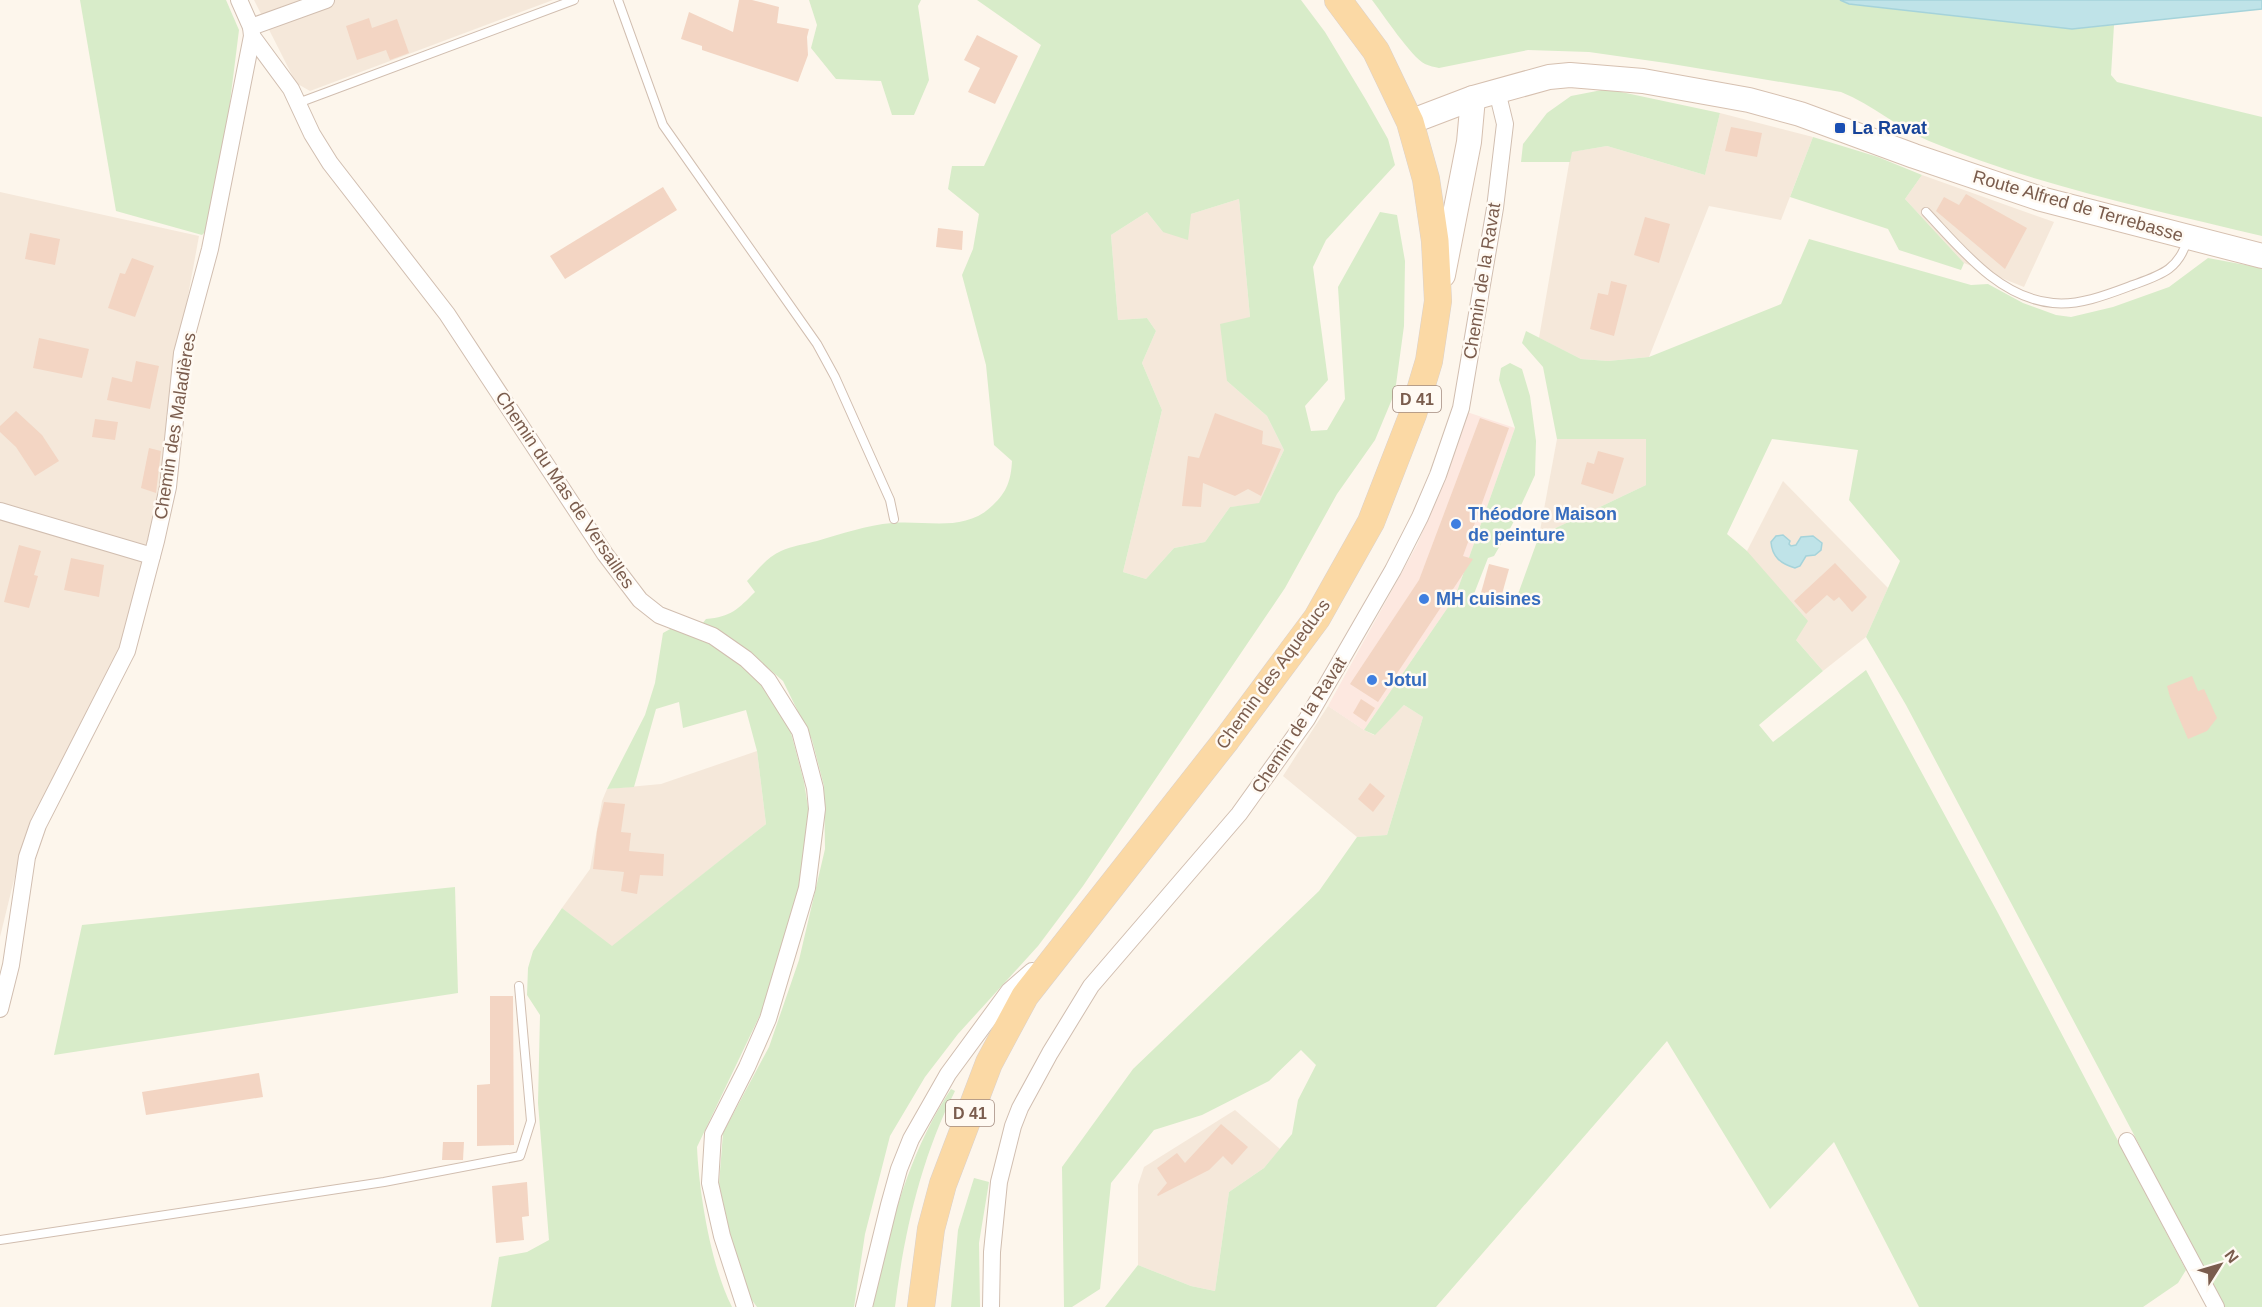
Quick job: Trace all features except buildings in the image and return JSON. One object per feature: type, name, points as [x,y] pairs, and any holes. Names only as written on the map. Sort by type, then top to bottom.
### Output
[{"type":"main road","name":"Chemin des Aqueducs","points":[[921,1307],[930,1238],[943,1184],[989,1063],[1025,996],[1227,739],[1317,618],[1371,522],[1413,414],[1429,361],[1438,301],[1435,241],[1426,179],[1410,122],[1377,51],[1338,0]]},
{"type":"street","name":"Chemin du Mas de Versailles","points":[[239,0],[252,31],[291,89],[312,134],[330,163],[447,314],[605,554],[640,600],[659,615],[713,636],[746,659],[768,680],[800,731],[815,788],[817,809],[807,888],[768,1019],[713,1134],[710,1183],[722,1236],[745,1307]]},
{"type":"street","points":[[252,31],[326,0]]},
{"type":"street","name":"Chemin des Maladières","points":[[0,1009],[11,965],[27,858],[38,825],[127,651],[152,556],[168,487],[182,353],[210,249],[252,31]]},
{"type":"street","name":"Route Alfred de Terrebasse","points":[[1410,122],[1473,98],[1549,77],[1570,75],[1643,81],[1749,100],[1800,114],[2041,200],[2262,256]]},
{"type":"street","name":"Chemin de la Ravat","points":[[991,1307],[992,1252],[999,1182],[1005,1152],[1020,1108],[1050,1053],[1092,986],[1239,814],[1307,719],[1393,570],[1438,475],[1461,408],[1495,208],[1504,123],[1497,91]]},
{"type":"street","points":[[1438,301],[1469,142],[1473,98]]},
{"type":"street","points":[[0,511],[152,556]]},
{"type":"street","points":[[864,1307],[899,1169],[911,1139],[927,1109],[948,1074],[1009,991],[1069,939]]},
{"type":"street","points":[[2127,1141],[2216,1307]]},
{"type":"lane","points":[[298,103],[574,0]]},
{"type":"lane","points":[[618,0],[663,125],[817,344],[835,377],[885,490],[894,519]]},
{"type":"lane","points":[[1926,212],[1963,251],[2009,290],[2029,299],[2055,304],[2111,294],[2159,276],[2175,265],[2184,252],[2188,237]]},
{"type":"lane","points":[[0,1240],[384,1182],[520,1156],[531,1121],[519,986]]},
{"type":"shaded area","points":[[254,0],[553,0],[310,91],[296,83]]},
{"type":"shaded area","points":[[1720,113],[1813,137],[1781,220],[1709,206],[1649,357],[1608,361],[1581,359],[1539,338],[1571,152],[1607,146],[1705,175]]},
{"type":"shaded area","points":[[1922,175],[2054,222],[2024,287],[1964,263],[1905,199]]},
{"type":"shaded area","points":[[0,192],[199,236],[171,388],[160,495],[118,652],[22,847],[0,937]]},
{"type":"shaded area","points":[[1239,199],[1250,317],[1227,381],[1267,416],[1284,450],[1259,504],[1230,507],[1205,542],[1174,548],[1146,579],[1123,572],[1162,410],[1142,363],[1156,331],[1147,318],[1118,320],[1111,235],[1147,212],[1163,232],[1191,214]]},
{"type":"shaded area","points":[[1467,412],[1515,428],[1455,597],[1364,730],[1328,706],[1417,545],[1456,449]]},
{"type":"shaded area","points":[[1646,438],[1646,485],[1539,536],[1557,439]]},
{"type":"shaded area","points":[[1783,481],[1888,588],[1866,637],[1823,671],[1796,640],[1747,551]]},
{"type":"shaded area","points":[[1404,705],[1423,717],[1387,835],[1357,837],[1283,776],[1328,706],[1374,735]]},
{"type":"shaded area","points":[[757,751],[766,824],[612,947],[562,908],[590,869],[602,801],[607,789],[661,784]]},
{"type":"shaded area","points":[[1235,1110],[1280,1149],[1264,1168],[1229,1192],[1215,1291],[1191,1286],[1138,1265],[1138,1185],[1144,1167]]},
{"type":"green space","points":[[80,0],[226,0],[239,30],[229,110],[205,232],[202,235],[116,211]]},
{"type":"green space","points":[[809,0],[921,0],[918,6],[929,80],[914,115],[892,115],[881,81],[836,79],[811,48],[817,25]]},
{"type":"green space","points":[[977,0],[1301,0],[1325,32],[1366,100],[1388,139],[1395,165],[1326,240],[1313,267],[1328,380],[1305,406],[1311,431],[1327,430],[1345,399],[1338,287],[1380,212],[1397,215],[1405,261],[1404,326],[1395,392],[1375,440],[1337,494],[1285,588],[1083,886],[1038,946],[958,1034],[925,1077],[890,1136],[865,1234],[854,1307],[757,1307],[751,1299],[733,1247],[719,1184],[723,1133],[769,1047],[799,960],[825,849],[824,786],[812,740],[783,681],[759,660],[702,624],[706,619],[734,611],[744,603],[755,592],[747,581],[767,560],[781,551],[883,524],[945,523],[970,519],[982,514],[993,505],[1005,490],[1011,474],[1012,461],[994,445],[986,365],[962,275],[973,249],[979,214],[948,189],[952,166],[984,166],[1041,45]],"holes":[[[1239,199],[1250,317],[1220,324],[1227,381],[1267,416],[1284,450],[1259,503],[1230,507],[1205,542],[1174,548],[1146,579],[1123,572],[1162,410],[1142,363],[1156,331],[1147,318],[1118,320],[1111,235],[1147,212],[1163,232],[1188,240],[1191,214]]]},
{"type":"green space","points":[[1372,0],[1840,0],[1849,4],[2072,29],[2114,25],[2111,75],[2117,82],[2262,117],[2262,236],[2093,195],[1969,157],[1907,130],[1864,103],[1841,92],[1589,52],[1528,50],[1439,68],[1430,66],[1412,53]]},
{"type":"green space","points":[[1607,89],[1720,113],[1705,175],[1607,146],[1572,152],[1570,162],[1521,162],[1523,144],[1547,113],[1571,96]]},
{"type":"green space","points":[[1813,137],[1878,157],[1922,175],[1905,199],[1964,263],[1961,270],[1899,250],[1888,229],[1790,197]]},
{"type":"green space","points":[[1809,239],[1971,285],[1988,284],[2023,303],[2056,315],[2071,317],[2113,307],[2169,287],[2208,258],[2262,268],[2262,1307],[2223,1307],[2216,1297],[2132,1131],[1906,705],[1866,637],[1900,561],[1849,500],[1858,450],[1772,439],[1727,534],[1747,551],[1808,621],[1796,640],[1823,671],[1759,725],[1773,742],[1866,670],[1998,913],[2186,1270],[2178,1283],[2143,1307],[1919,1307],[1834,1142],[1770,1209],[1667,1041],[1436,1307],[1105,1307],[1138,1265],[1191,1286],[1215,1291],[1229,1192],[1264,1168],[1292,1134],[1298,1100],[1316,1065],[1301,1050],[1269,1081],[1202,1115],[1154,1130],[1111,1183],[1100,1289],[1072,1307],[1064,1307],[1062,1167],[1133,1069],[1319,891],[1357,837],[1387,835],[1423,717],[1404,705],[1375,735],[1364,730],[1455,597],[1515,428],[1499,380],[1501,368],[1510,363],[1522,369],[1530,396],[1536,441],[1535,475],[1512,525],[1494,556],[1488,558],[1470,604],[1513,608],[1539,536],[1646,485],[1646,439],[1557,439],[1543,367],[1522,343],[1526,331],[1581,359],[1608,361],[1649,357],[1781,304]]},
{"type":"green space","points":[[672,628],[685,630],[724,650],[753,674],[780,708],[790,729],[804,782],[809,813],[804,864],[788,941],[770,994],[697,1147],[707,1229],[718,1271],[732,1307],[491,1307],[499,1257],[527,1252],[549,1240],[538,1103],[540,1015],[527,995],[528,968],[533,951],[562,908],[612,946],[766,824],[757,751],[746,710],[683,728],[679,702],[656,709],[634,787],[607,789],[645,715],[655,683],[663,633]]},
{"type":"green space","points":[[455,887],[458,993],[54,1055],[82,925]]},
{"type":"green space","points":[[951,1089],[955,1091],[923,1169],[916,1196],[903,1251],[895,1307],[873,1307],[885,1250],[911,1167],[936,1114]]},
{"type":"green space","points":[[974,1178],[989,1182],[979,1243],[980,1307],[951,1307],[958,1230]]},
{"type":"water","points":[[1840,0],[2262,0],[2262,9],[2072,29],[1849,4]]},
{"type":"water","points":[[1783,535],[1790,541],[1791,546],[1796,545],[1801,537],[1813,536],[1822,543],[1821,550],[1815,555],[1806,556],[1800,566],[1795,568],[1782,562],[1773,552],[1771,542],[1776,536]]},
{"type":"place","name":"La Ravat","points":[[1840,128]]},
{"type":"place","name":"Théodore Maison de peinture","points":[[1456,524]]},
{"type":"place","name":"MH cuisines","points":[[1424,599]]},
{"type":"place","name":"Jotul","points":[[1372,680]]}]
